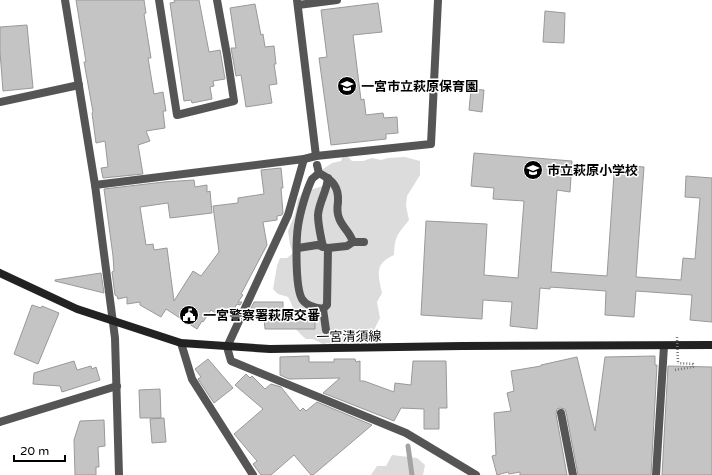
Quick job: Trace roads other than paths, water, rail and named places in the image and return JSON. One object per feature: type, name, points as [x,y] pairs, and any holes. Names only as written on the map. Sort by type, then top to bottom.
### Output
[{"type":"main road","name":"一宮清須線","points":[[0,273],[77,309],[181,343],[270,349],[462,346],[712,346]]},
{"type":"street","points":[[65,0],[95,185],[115,338],[119,475]]},
{"type":"street","points":[[159,0],[177,115],[234,101],[217,0]]},
{"type":"street","points":[[316,156],[298,2],[337,0]]},
{"type":"street","points":[[95,185],[304,159],[316,156],[431,144],[438,0]]},
{"type":"street","points":[[0,102],[79,85]]},
{"type":"street","points":[[304,159],[288,215],[227,347],[231,361],[406,434],[476,475]]},
{"type":"street","points":[[323,309],[307,304],[302,300],[298,281],[298,226],[313,178],[318,169],[338,190],[338,217],[342,225],[351,234],[353,242]]},
{"type":"street","points":[[323,309],[327,305],[328,295],[326,247],[319,224],[318,215],[327,188],[328,178]]},
{"type":"street","points":[[298,248],[317,245],[326,247],[347,246],[353,242],[364,242]]},
{"type":"street","points":[[323,309],[326,330]]},
{"type":"street","points":[[181,343],[192,379],[253,475]]},
{"type":"street","points":[[656,475],[664,346]]},
{"type":"street","points":[[0,422],[117,386]]},
{"type":"street","points":[[561,413],[573,475]]},
{"type":"waterway","points":[[408,446],[412,475]]},
{"type":"place","name":"一宮市立萩原保育園","points":[[347,86]]},
{"type":"place","name":"市立萩原小学校","points":[[533,170]]},
{"type":"place","name":"一宮警察署萩原交番","points":[[189,315]]}]
